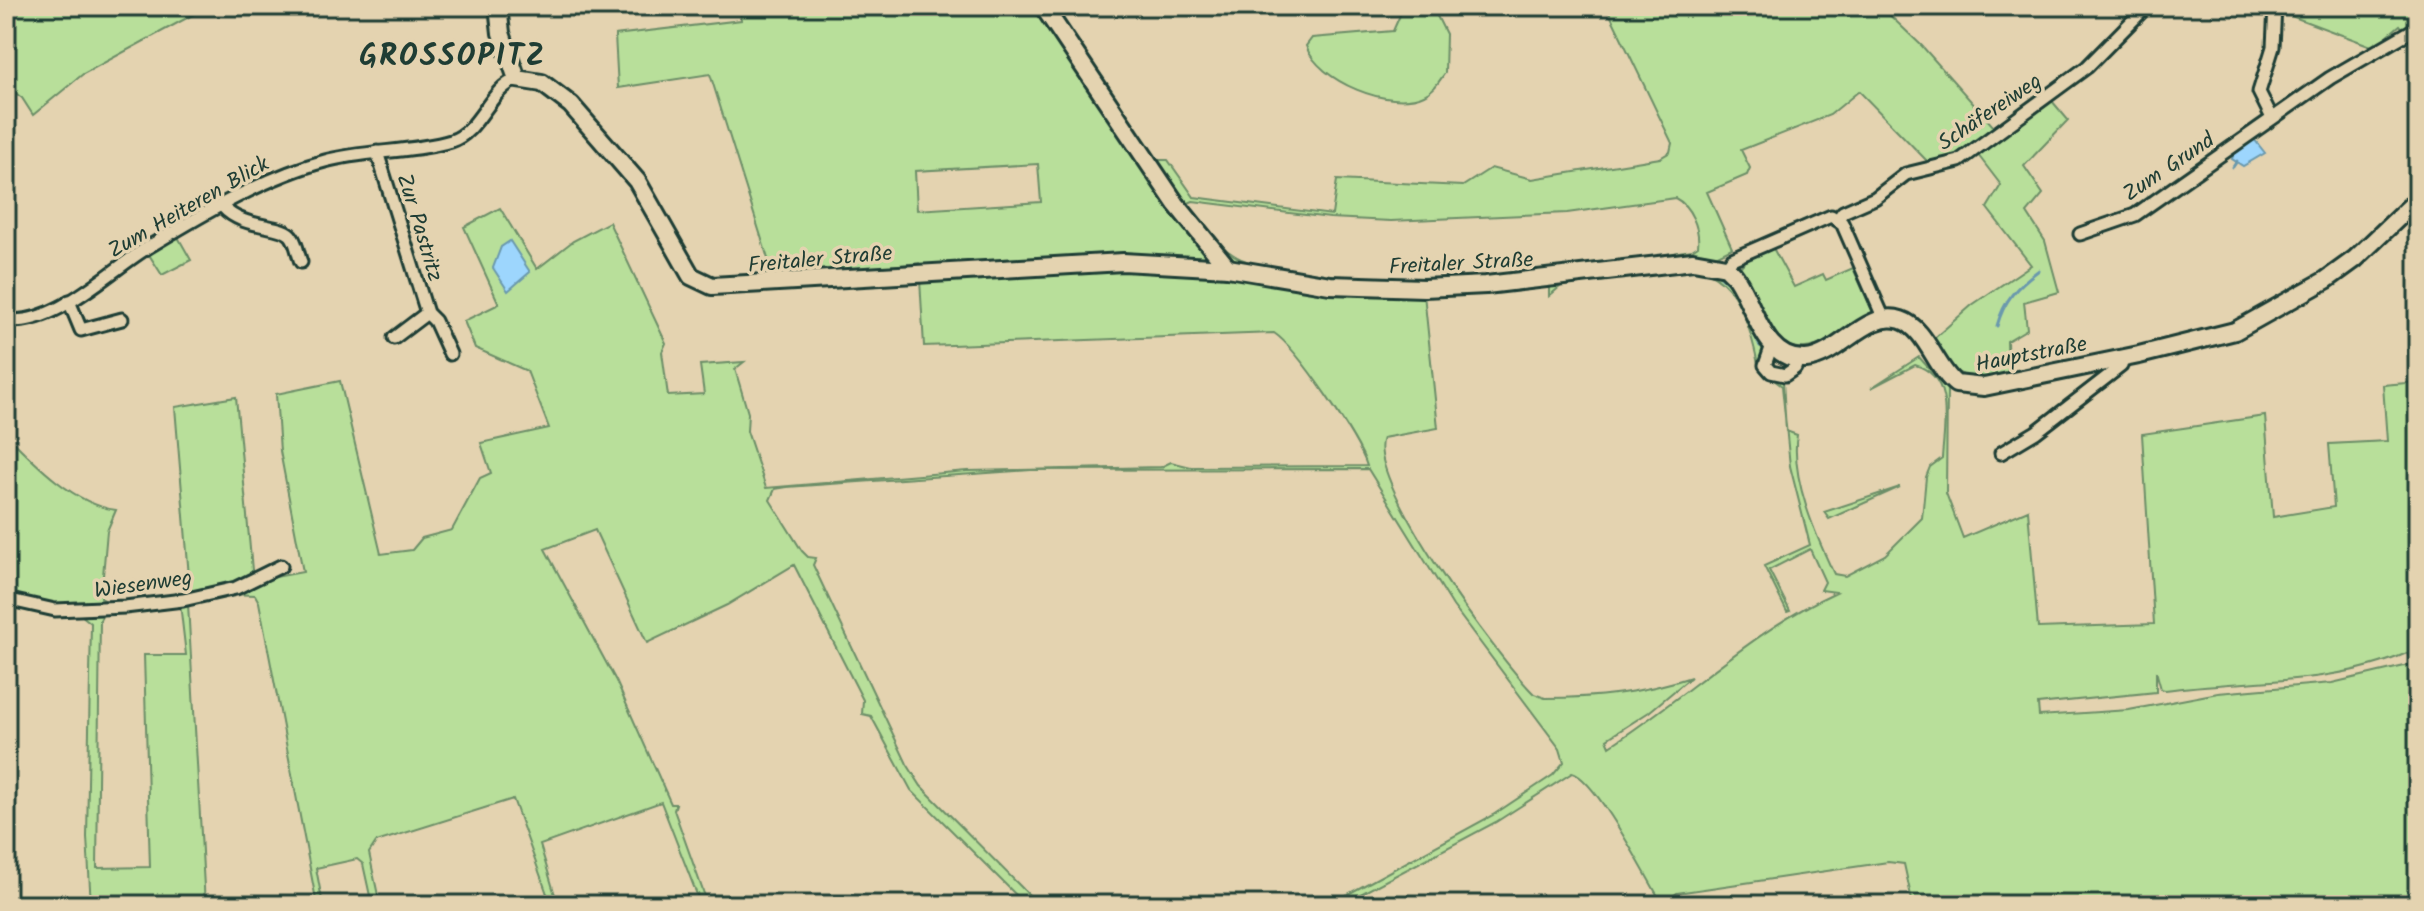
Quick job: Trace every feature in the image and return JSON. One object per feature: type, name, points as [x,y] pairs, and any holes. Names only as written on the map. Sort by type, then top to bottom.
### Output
[{"type":"street","points":[[498,6],[501,33],[517,79]]},
{"type":"street","points":[[1043,6],[1176,204],[1228,268]]},
{"type":"street","name":"Schäfereiweg","points":[[1726,267],[1732,259],[1831,216],[1838,219],[1843,212],[1875,198],[1906,174],[1959,161],[2087,67],[2147,6]]},
{"type":"street","points":[[2272,118],[2259,92],[2273,47],[2275,6]]},
{"type":"street","name":"Zum Grund","points":[[2080,234],[2135,215],[2355,62],[2418,27]]},
{"type":"street","name":"Zum Heiteren Blick","points":[[6,320],[31,318],[69,301],[149,246],[279,175],[328,160],[459,137],[505,85],[517,79]]},
{"type":"street","name":"Freitaler Straße","points":[[517,79],[550,87],[571,105],[637,181],[691,276],[704,285],[736,287],[922,272],[1123,262],[1228,268],[1330,285],[1424,288],[1501,284],[1693,261],[1726,267]]},
{"type":"street","name":"Zur Pastritz","points":[[377,152],[427,313],[435,321],[450,354]]},
{"type":"street","name":"Hauptstraße","points":[[1884,319],[1909,324],[1951,380],[1964,387],[1984,387],[2117,359],[2246,326],[2355,259],[2418,199]]},
{"type":"street","points":[[223,207],[238,221],[286,231],[292,236],[301,262]]},
{"type":"street","points":[[1726,267],[1741,284],[1772,345],[1798,359],[1810,359],[1884,319],[1857,253],[1838,219]]},
{"type":"street","points":[[69,301],[81,330],[122,319]]},
{"type":"street","name":"Zur Pastritz","points":[[394,338],[427,313]]},
{"type":"street","points":[[2001,453],[2036,432],[2121,366],[2117,359]]},
{"type":"street","name":"Wiesenweg","points":[[6,599],[73,611],[152,604],[236,588],[281,566]]},
{"type":"green space","points":[[6,6],[209,6],[83,74],[33,115],[22,98],[6,86]]},
{"type":"green space","points":[[440,6],[492,6],[493,13],[441,9]]},
{"type":"green space","points":[[740,6],[1051,6],[1150,156],[1156,160],[1168,160],[1194,197],[1332,215],[1337,180],[1463,186],[1491,168],[1532,179],[1660,158],[1670,152],[1672,143],[1606,6],[1880,6],[1922,46],[1994,127],[1948,160],[1931,165],[1859,91],[1830,115],[1741,150],[1750,168],[1747,175],[1707,192],[1732,248],[1716,256],[1702,253],[1699,264],[1728,276],[1764,341],[1760,368],[1763,372],[1759,369],[1746,319],[1738,303],[1717,278],[1702,271],[1685,269],[1561,286],[1549,296],[1549,284],[1424,294],[1438,428],[1383,438],[1383,460],[1394,491],[1414,529],[1467,610],[1534,694],[1545,698],[1601,696],[1637,691],[1691,677],[1649,712],[1607,739],[1610,746],[1776,625],[1836,592],[1821,590],[1825,582],[1810,549],[1769,570],[1790,611],[1787,612],[1764,566],[1810,545],[1790,466],[1787,431],[1797,435],[1797,469],[1801,487],[1834,574],[1845,576],[1885,555],[1922,518],[1926,477],[1930,467],[1942,458],[1945,417],[1942,391],[1928,371],[1915,365],[1871,388],[1919,357],[1947,389],[1946,493],[1963,538],[2028,510],[2038,628],[2154,624],[2142,434],[2265,416],[2273,517],[2334,507],[2329,444],[2387,441],[2383,385],[2418,382],[2418,905],[1913,905],[1904,864],[1888,862],[1677,893],[1672,897],[1673,905],[1663,905],[1607,810],[1582,779],[1572,773],[1496,822],[1340,905],[1328,905],[1493,815],[1553,775],[1564,762],[1560,749],[1453,606],[1368,469],[1031,470],[775,489],[770,500],[802,551],[808,557],[816,558],[813,565],[907,764],[921,786],[1039,905],[1026,905],[911,790],[871,716],[862,714],[863,700],[794,565],[727,605],[647,643],[595,530],[545,549],[616,681],[671,804],[676,804],[674,810],[708,905],[701,905],[661,802],[540,845],[558,905],[551,905],[513,799],[376,842],[369,853],[380,905],[372,905],[363,864],[357,859],[316,868],[323,905],[317,905],[259,602],[255,595],[229,594],[188,604],[205,905],[91,905],[87,837],[91,623],[81,615],[51,614],[6,603],[6,434],[56,481],[85,500],[116,510],[107,531],[101,598],[124,611],[104,613],[100,620],[97,868],[150,867],[144,655],[186,655],[180,603],[191,601],[175,407],[236,397],[253,581],[303,572],[280,451],[276,394],[340,381],[381,554],[412,550],[422,538],[452,530],[480,478],[491,473],[481,443],[549,428],[527,371],[475,348],[464,321],[499,304],[464,227],[500,208],[537,269],[573,241],[609,222],[666,343],[662,352],[668,396],[704,394],[700,365],[744,362],[735,369],[748,413],[747,431],[766,488],[967,471],[1161,467],[1171,462],[1191,467],[1367,466],[1326,395],[1297,356],[1274,333],[924,346],[919,263],[774,278],[710,74],[618,88],[615,35],[741,20]],"holes":[[[1038,164],[1041,202],[917,210],[915,171]],[[1675,198],[1686,206],[1693,219],[1698,232],[1698,246],[1692,250],[1644,258],[1497,277],[1398,281],[1349,279],[1278,269],[1241,259],[1218,242],[1186,204],[1193,201],[1330,218],[1391,221],[1567,213]],[[2407,653],[2413,664],[2332,683],[2218,693],[2129,710],[2039,716],[2038,704],[2156,692],[2156,671],[2161,689],[2165,690],[2288,680],[2378,664]]]},
{"type":"green space","points":[[1404,6],[1432,6],[1446,34],[1445,73],[1424,95],[1393,99],[1357,90],[1325,71],[1306,46],[1312,38],[1393,31]]},
{"type":"green space","points":[[2281,6],[2418,6],[2418,24],[2405,31],[2400,25],[2374,47],[2283,13]]},
{"type":"green space","points":[[2052,101],[2068,120],[2024,166],[2043,194],[2027,213],[2045,241],[2059,292],[2024,302],[2027,329],[2007,341],[2008,373],[1981,377],[1963,375],[1930,342],[1972,305],[2031,265],[1987,208],[2001,185],[1978,155],[2024,117]]},
{"type":"green space","points":[[178,237],[191,260],[162,275],[148,253]]},
{"type":"green space","points":[[1773,248],[1794,287],[1823,274],[1826,280],[1853,268],[1872,310],[1872,319],[1820,345],[1802,348],[1787,346],[1764,320],[1740,267],[1748,258]]},
{"type":"green space","points":[[1769,376],[1783,381],[1785,418],[1782,386]]},
{"type":"green space","points":[[1900,487],[1829,519],[1824,512]]},
{"type":"water","points":[[2254,139],[2265,153],[2243,166],[2232,159],[2234,153]]},
{"type":"water","points":[[510,241],[530,272],[508,291],[493,268],[501,247]]},
{"type":"waterway","points":[[2233,167],[2237,161]]},
{"type":"waterway","points":[[1997,326],[2012,294],[2039,270]]},
{"type":"waterway","points":[[1717,273],[1731,285],[1760,346]]},
{"type":"district","name":"GROSSOPITZ","points":[[453,55]]}]
